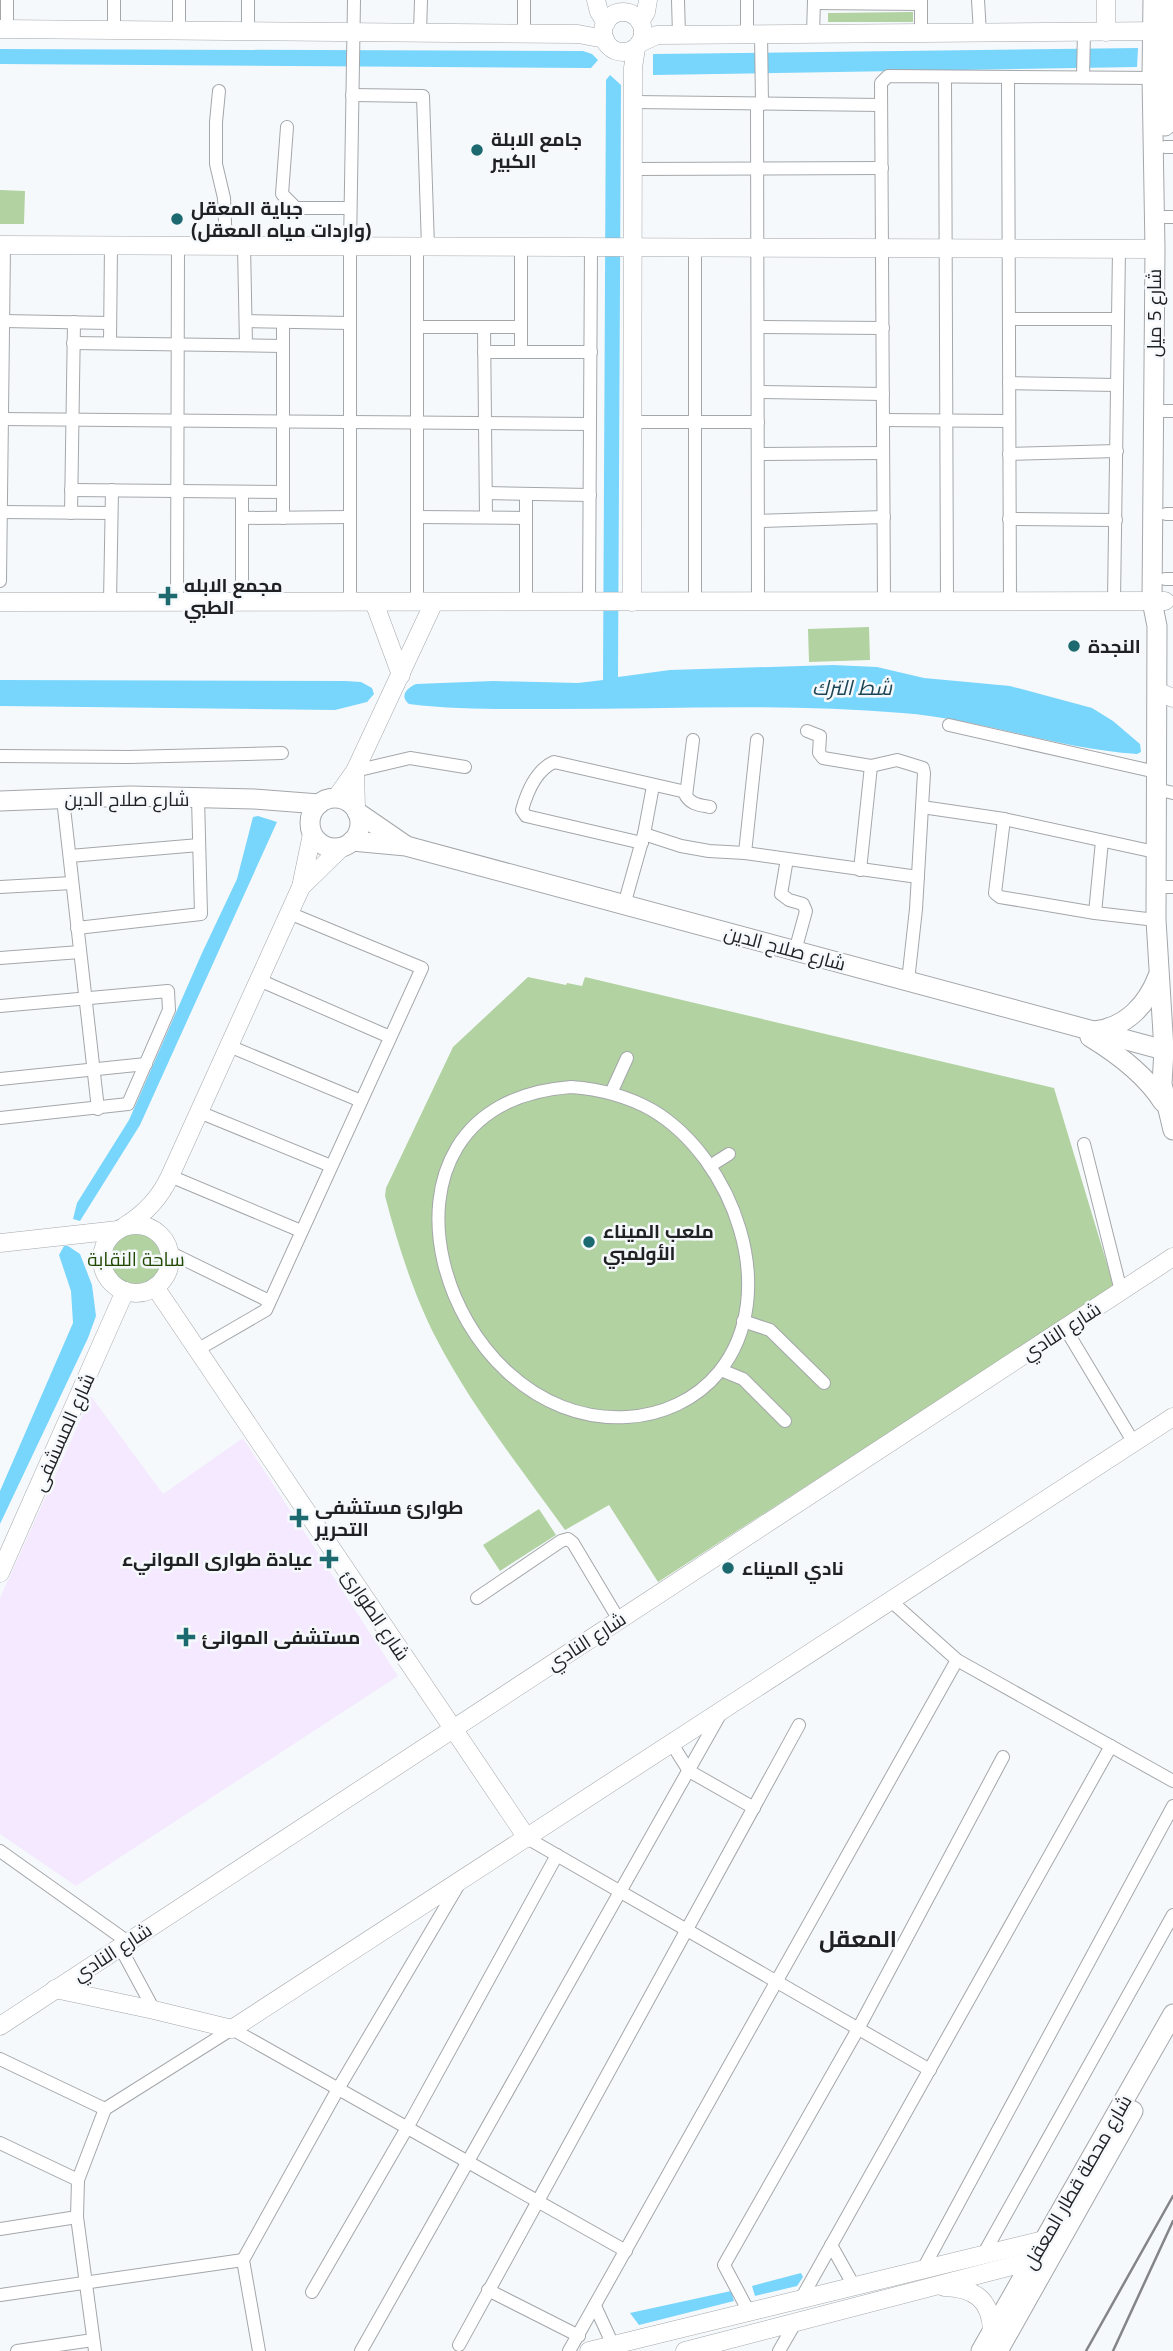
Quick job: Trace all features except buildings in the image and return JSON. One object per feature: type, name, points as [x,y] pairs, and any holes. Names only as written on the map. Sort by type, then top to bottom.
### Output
[{"type":"main road","name":"شارع 5 ميل","points":[[1153,0],[1165,31]]},
{"type":"main road","name":"شارع 5 ميل","points":[[1168,0],[1155,249],[1157,626],[1165,694],[1155,852],[1164,887],[1156,920],[1158,975],[1170,1055]]},
{"type":"main road","name":"شارع 5 ميل","points":[[1158,601],[1169,579],[1170,514],[1169,147],[1164,78]]},
{"type":"main road","name":"شارع صلاح الدين","points":[[0,801],[130,796],[327,801]]},
{"type":"main road","name":"شارع صلاح الدين","points":[[254,799],[276,808],[312,833]]},
{"type":"main road","points":[[327,801],[350,803],[356,811],[359,828],[346,844],[324,846],[312,833],[310,817],[327,801]]},
{"type":"main road","name":"شارع صلاح الدين","points":[[356,811],[406,846]]},
{"type":"main road","name":"شارع صلاح الدين","points":[[346,844],[406,846],[1071,1025],[1170,1055]]},
{"type":"main road","points":[[1092,1031],[1115,1027],[1133,1015],[1154,988],[1158,975]]},
{"type":"main road","points":[[1071,1025],[1136,1070],[1153,1088],[1171,1121]]},
{"type":"main road","points":[[1170,1055],[1162,1084],[1171,1121]]},
{"type":"main road","name":"شارع محطة قطار المعقل","points":[[1051,2242],[1173,2014]]},
{"type":"main road","name":"شارع محطة قطار المعقل","points":[[981,2351],[1031,2259],[1051,2242],[1173,2040]]},
{"type":"main road","name":"شارع محطة قطار المعقل","points":[[999,2351],[1031,2259]]},
{"type":"street","points":[[8,0],[4,29],[608,35],[624,52],[643,34],[1165,31]]},
{"type":"street","points":[[114,0],[114,30]]},
{"type":"street","points":[[178,30],[179,0]]},
{"type":"street","points":[[248,0],[248,31]]},
{"type":"street","points":[[350,602],[350,208],[354,0]]},
{"type":"street","points":[[420,33],[421,0]]},
{"type":"street","points":[[524,0],[524,33]]},
{"type":"street","points":[[596,0],[608,35],[632,68]]},
{"type":"street","points":[[632,602],[632,68],[643,34],[648,0]]},
{"type":"street","points":[[678,0],[679,35]]},
{"type":"street","points":[[747,0],[754,34],[760,104],[757,169],[758,601]]},
{"type":"street","points":[[978,0],[980,33]]},
{"type":"street","points":[[1106,0],[1106,32]]},
{"type":"street","points":[[813,34],[814,2],[921,2],[921,34]]},
{"type":"street","points":[[608,35],[614,15],[626,13],[643,34]]},
{"type":"street","points":[[1083,77],[1084,32]]},
{"type":"street","points":[[884,601],[881,83],[888,76],[1164,78]]},
{"type":"street","points":[[945,77],[947,601]]},
{"type":"street","points":[[1008,77],[1010,601]]},
{"type":"street","points":[[219,91],[216,164],[235,246],[246,321],[246,345]]},
{"type":"street","points":[[327,801],[355,771],[401,675],[425,602],[417,517],[417,327],[423,246],[423,96],[352,94]]},
{"type":"street","points":[[633,102],[881,104]]},
{"type":"street","points":[[287,127],[282,194],[296,208],[350,208]]},
{"type":"street","points":[[633,169],[882,168]]},
{"type":"street","points":[[0,581],[2,245],[1155,249]]},
{"type":"street","points":[[110,343],[111,245]]},
{"type":"street","points":[[177,602],[178,246]]},
{"type":"street","points":[[521,247],[521,352]]},
{"type":"street","points":[[589,602],[591,247]]},
{"type":"street","points":[[695,247],[695,602]]},
{"type":"street","points":[[1114,601],[1119,249]]},
{"type":"street","points":[[1009,319],[1118,319]]},
{"type":"street","points":[[3,321],[110,323]]},
{"type":"street","points":[[246,321],[350,323]]},
{"type":"street","points":[[71,513],[74,322]]},
{"type":"street","points":[[282,517],[283,322]]},
{"type":"street","points":[[417,327],[521,327]]},
{"type":"street","points":[[758,327],[883,328]]},
{"type":"street","points":[[484,328],[486,517]]},
{"type":"street","points":[[73,342],[283,346]]},
{"type":"street","points":[[484,352],[591,352]]},
{"type":"street","points":[[1009,383],[1117,385]]},
{"type":"street","points":[[758,392],[883,394]]},
{"type":"street","points":[[1,419],[590,424]]},
{"type":"street","points":[[883,420],[1009,421]]},
{"type":"street","points":[[632,422],[758,422]]},
{"type":"street","points":[[1009,454],[1117,451]]},
{"type":"street","points":[[758,454],[883,453]]},
{"type":"street","points":[[71,490],[283,492]]},
{"type":"street","points":[[110,602],[112,490]]},
{"type":"street","points":[[242,492],[242,602]]},
{"type":"street","points":[[486,493],[590,495]]},
{"type":"street","points":[[526,494],[526,602]]},
{"type":"street","points":[[1,512],[111,513]]},
{"type":"street","points":[[242,518],[350,517]]},
{"type":"street","points":[[417,517],[526,518]]},
{"type":"street","points":[[758,521],[884,517]]},
{"type":"street","points":[[1009,519],[1116,520]]},
{"type":"street","points":[[0,603],[1158,601]]},
{"type":"street","points":[[374,602],[401,675]]},
{"type":"street","points":[[949,725],[1161,785]]},
{"type":"street","points":[[807,731],[820,736],[819,753],[823,758],[871,765],[897,760],[923,768],[918,877],[908,981]]},
{"type":"street","points":[[692,740],[686,792],[689,801],[710,807]]},
{"type":"street","points":[[745,853],[757,740]]},
{"type":"street","points":[[0,756],[129,757],[282,753]]},
{"type":"street","points":[[355,771],[410,758],[465,767]]},
{"type":"street","points":[[686,792],[554,762],[527,789],[522,810],[526,816],[694,848],[918,877]]},
{"type":"street","points":[[860,870],[871,765]]},
{"type":"street","points":[[355,771],[356,811]]},
{"type":"street","points":[[624,905],[643,839],[653,786]]},
{"type":"street","points":[[78,928],[201,915],[198,798]]},
{"type":"street","points":[[63,799],[97,1109]]},
{"type":"street","points":[[922,807],[1004,820],[1155,852]]},
{"type":"street","points":[[1004,820],[995,893],[1000,897],[1156,920]]},
{"type":"street","points":[[161,1195],[161,1218],[167,1246],[168,1271],[155,1287],[146,1291],[125,1291],[116,1287],[104,1272],[102,1252],[110,1236],[145,1212],[161,1195],[301,887],[312,833]]},
{"type":"street","points":[[1095,913],[1102,841]]},
{"type":"street","points":[[301,887],[346,844]]},
{"type":"street","points":[[70,856],[200,845]]},
{"type":"street","points":[[787,859],[781,894],[784,898],[806,907],[795,951]]},
{"type":"street","points":[[0,887],[72,883]]},
{"type":"street","points":[[197,1350],[265,1310],[422,968],[289,913]]},
{"type":"street","points":[[0,958],[80,952]]},
{"type":"street","points":[[259,980],[390,1037]]},
{"type":"street","points":[[0,1006],[168,991],[169,1010],[128,1104],[0,1118]]},
{"type":"street","points":[[229,1046],[361,1101]]},
{"type":"street","points":[[611,1093],[627,1058]]},
{"type":"street","points":[[0,1079],[146,1063]]},
{"type":"street","points":[[571,1087],[611,1093],[651,1110],[668,1122],[710,1166],[729,1197],[739,1226],[747,1266],[748,1288],[743,1321],[733,1349],[709,1384],[654,1415],[612,1418],[573,1410],[535,1393],[502,1366],[475,1334],[448,1279],[439,1240],[439,1198],[447,1166],[463,1139],[477,1123],[495,1110],[530,1093],[550,1088],[571,1087]]},
{"type":"street","points":[[199,1112],[331,1166]]},
{"type":"street","points":[[1084,1144],[1122,1291]]},
{"type":"street","points":[[710,1166],[729,1154]]},
{"type":"street","points":[[170,1176],[302,1231]]},
{"type":"street","points":[[0,1242],[137,1224],[148,1226],[158,1232],[167,1246],[270,1301]]},
{"type":"street","points":[[65,1235],[102,1252]]},
{"type":"street","name":"شارع النادي","points":[[0,2026],[1173,1257]]},
{"type":"street","name":"شارع الطوارئ","points":[[155,1287],[527,1838]]},
{"type":"street","name":"شارع المسشفى","points":[[0,1573],[125,1291]]},
{"type":"street","points":[[743,1321],[770,1330],[824,1382]]},
{"type":"street","points":[[1065,1328],[1134,1443]]},
{"type":"street","points":[[721,1370],[743,1379],[785,1421]]},
{"type":"street","points":[[17,2351],[94,2345],[77,2217],[78,2180],[105,2109],[1173,1418]]},
{"type":"street","points":[[477,1598],[561,1541],[568,1539],[619,1620]]},
{"type":"street","points":[[891,1601],[957,1660],[1173,1781]]},
{"type":"street","points":[[569,2351],[584,2344],[595,2306],[957,1660]]},
{"type":"street","points":[[361,2351],[722,1711]]},
{"type":"street","points":[[458,2344],[799,1725]]},
{"type":"street","points":[[672,1744],[688,1771],[754,1808]]},
{"type":"street","points":[[802,2299],[1111,1746]]},
{"type":"street","points":[[738,2345],[740,2314],[724,2265],[858,2029],[1003,1757]]},
{"type":"street","points":[[926,2278],[1173,1806]]},
{"type":"street","points":[[527,1838],[930,2070]]},
{"type":"street","points":[[0,1850],[124,1945],[154,2010]]},
{"type":"street","points":[[312,2292],[407,2128],[557,1856]]},
{"type":"street","points":[[260,2351],[243,2260],[338,2089],[461,1881]]},
{"type":"street","points":[[983,2255],[1173,1915]]},
{"type":"street","points":[[55,1989],[232,2029],[626,2251]]},
{"type":"street","points":[[0,2059],[105,2109]]},
{"type":"street","points":[[0,2143],[78,2180]]},
{"type":"street","points":[[0,2229],[77,2217]]},
{"type":"street","points":[[488,2290],[584,2344],[614,2348],[855,2286],[926,2278],[1031,2259],[1051,2242]]},
{"type":"street","points":[[831,2245],[855,2286],[858,2307]]},
{"type":"street","points":[[685,2351],[738,2345],[794,2325],[858,2307],[983,2255],[1031,2259]]},
{"type":"street","points":[[0,2295],[243,2260]]},
{"type":"street","points":[[926,2278],[967,2289],[976,2295],[985,2305],[992,2331]]},
{"type":"street","points":[[595,2306],[614,2348]]},
{"type":"street","points":[[779,2351],[794,2325]]},
{"type":"shaded area","name":"مستشفى الموانئ","points":[[91,1396],[163,1494],[243,1438],[398,1676],[76,1886],[0,1834],[0,1598]]},
{"type":"green space","points":[[913,12],[913,22],[828,22],[828,13]]},
{"type":"green space","points":[[0,190],[25,191],[24,224],[0,224]]},
{"type":"green space","points":[[869,627],[870,660],[809,662],[808,629]]},
{"type":"green space","points":[[528,977],[582,986],[585,977],[1054,1088],[1114,1287],[658,1582],[609,1505],[565,1530],[497,1436],[450,1363],[420,1305],[385,1196],[386,1188],[453,1047]]},
{"type":"green space","name":"ساحة النقابة","points":[[136,1233],[146,1235],[154,1241],[160,1249],[160,1269],[154,1277],[146,1283],[136,1285],[126,1283],[118,1277],[112,1269],[110,1259],[112,1249],[118,1241],[126,1235]]},
{"type":"green space","points":[[539,1509],[556,1535],[500,1571],[483,1545]]},
{"type":"water","points":[[1138,48],[1137,67],[653,75],[653,54]]},
{"type":"water","points":[[0,49],[583,51],[598,60],[591,68],[0,64]]},
{"type":"water","name":"شط الترك","points":[[610,75],[621,85],[618,677],[670,670],[833,665],[877,667],[924,678],[1010,686],[1092,708],[1113,721],[1140,744],[1141,752],[1137,754],[1107,751],[961,721],[902,713],[771,707],[480,709],[427,706],[409,704],[406,701],[405,692],[416,684],[493,681],[578,683],[603,680],[606,80]]},
{"type":"water","points":[[0,680],[346,681],[361,682],[372,688],[374,694],[367,702],[335,710],[0,706]]},
{"type":"water","points":[[253,817],[277,822],[140,1125],[80,1221],[73,1219],[77,1203],[129,1120],[237,879]]},
{"type":"water","points":[[64,1246],[80,1254],[92,1285],[96,1316],[0,1524],[0,1491],[73,1323],[71,1291],[59,1255]]},
{"type":"water","points":[[801,2273],[803,2277],[797,2286],[755,2296],[752,2286]]},
{"type":"water","points":[[731,2291],[734,2301],[639,2325],[630,2313]]},
{"type":"railway","points":[[1086,2351],[1173,2196]]},
{"type":"railway","points":[[1113,2351],[1173,2221]]},
{"type":"place","name":"جامع الابلة الكبير","points":[[477,150]]},
{"type":"place","name":"جباية المعقل (واردات مياه المعقل)","points":[[177,219]]},
{"type":"place","name":"مجمع الابله الطبي","points":[[168,596]]},
{"type":"place","name":"النجدة","points":[[1074,646]]},
{"type":"place","name":"ملعب الميناء الأولمبي","points":[[589,1242]]},
{"type":"place","name":"طوارئ مستشفى التحرير","points":[[299,1518]]},
{"type":"place","name":"عيادة طوارى الموانيء","points":[[329,1559]]},
{"type":"place","name":"نادي الميناء","points":[[728,1568]]},
{"type":"place","name":"مستشفى الموانئ","points":[[186,1637]]},
{"type":"district","name":"المعقل","points":[[858,1939]]}]
